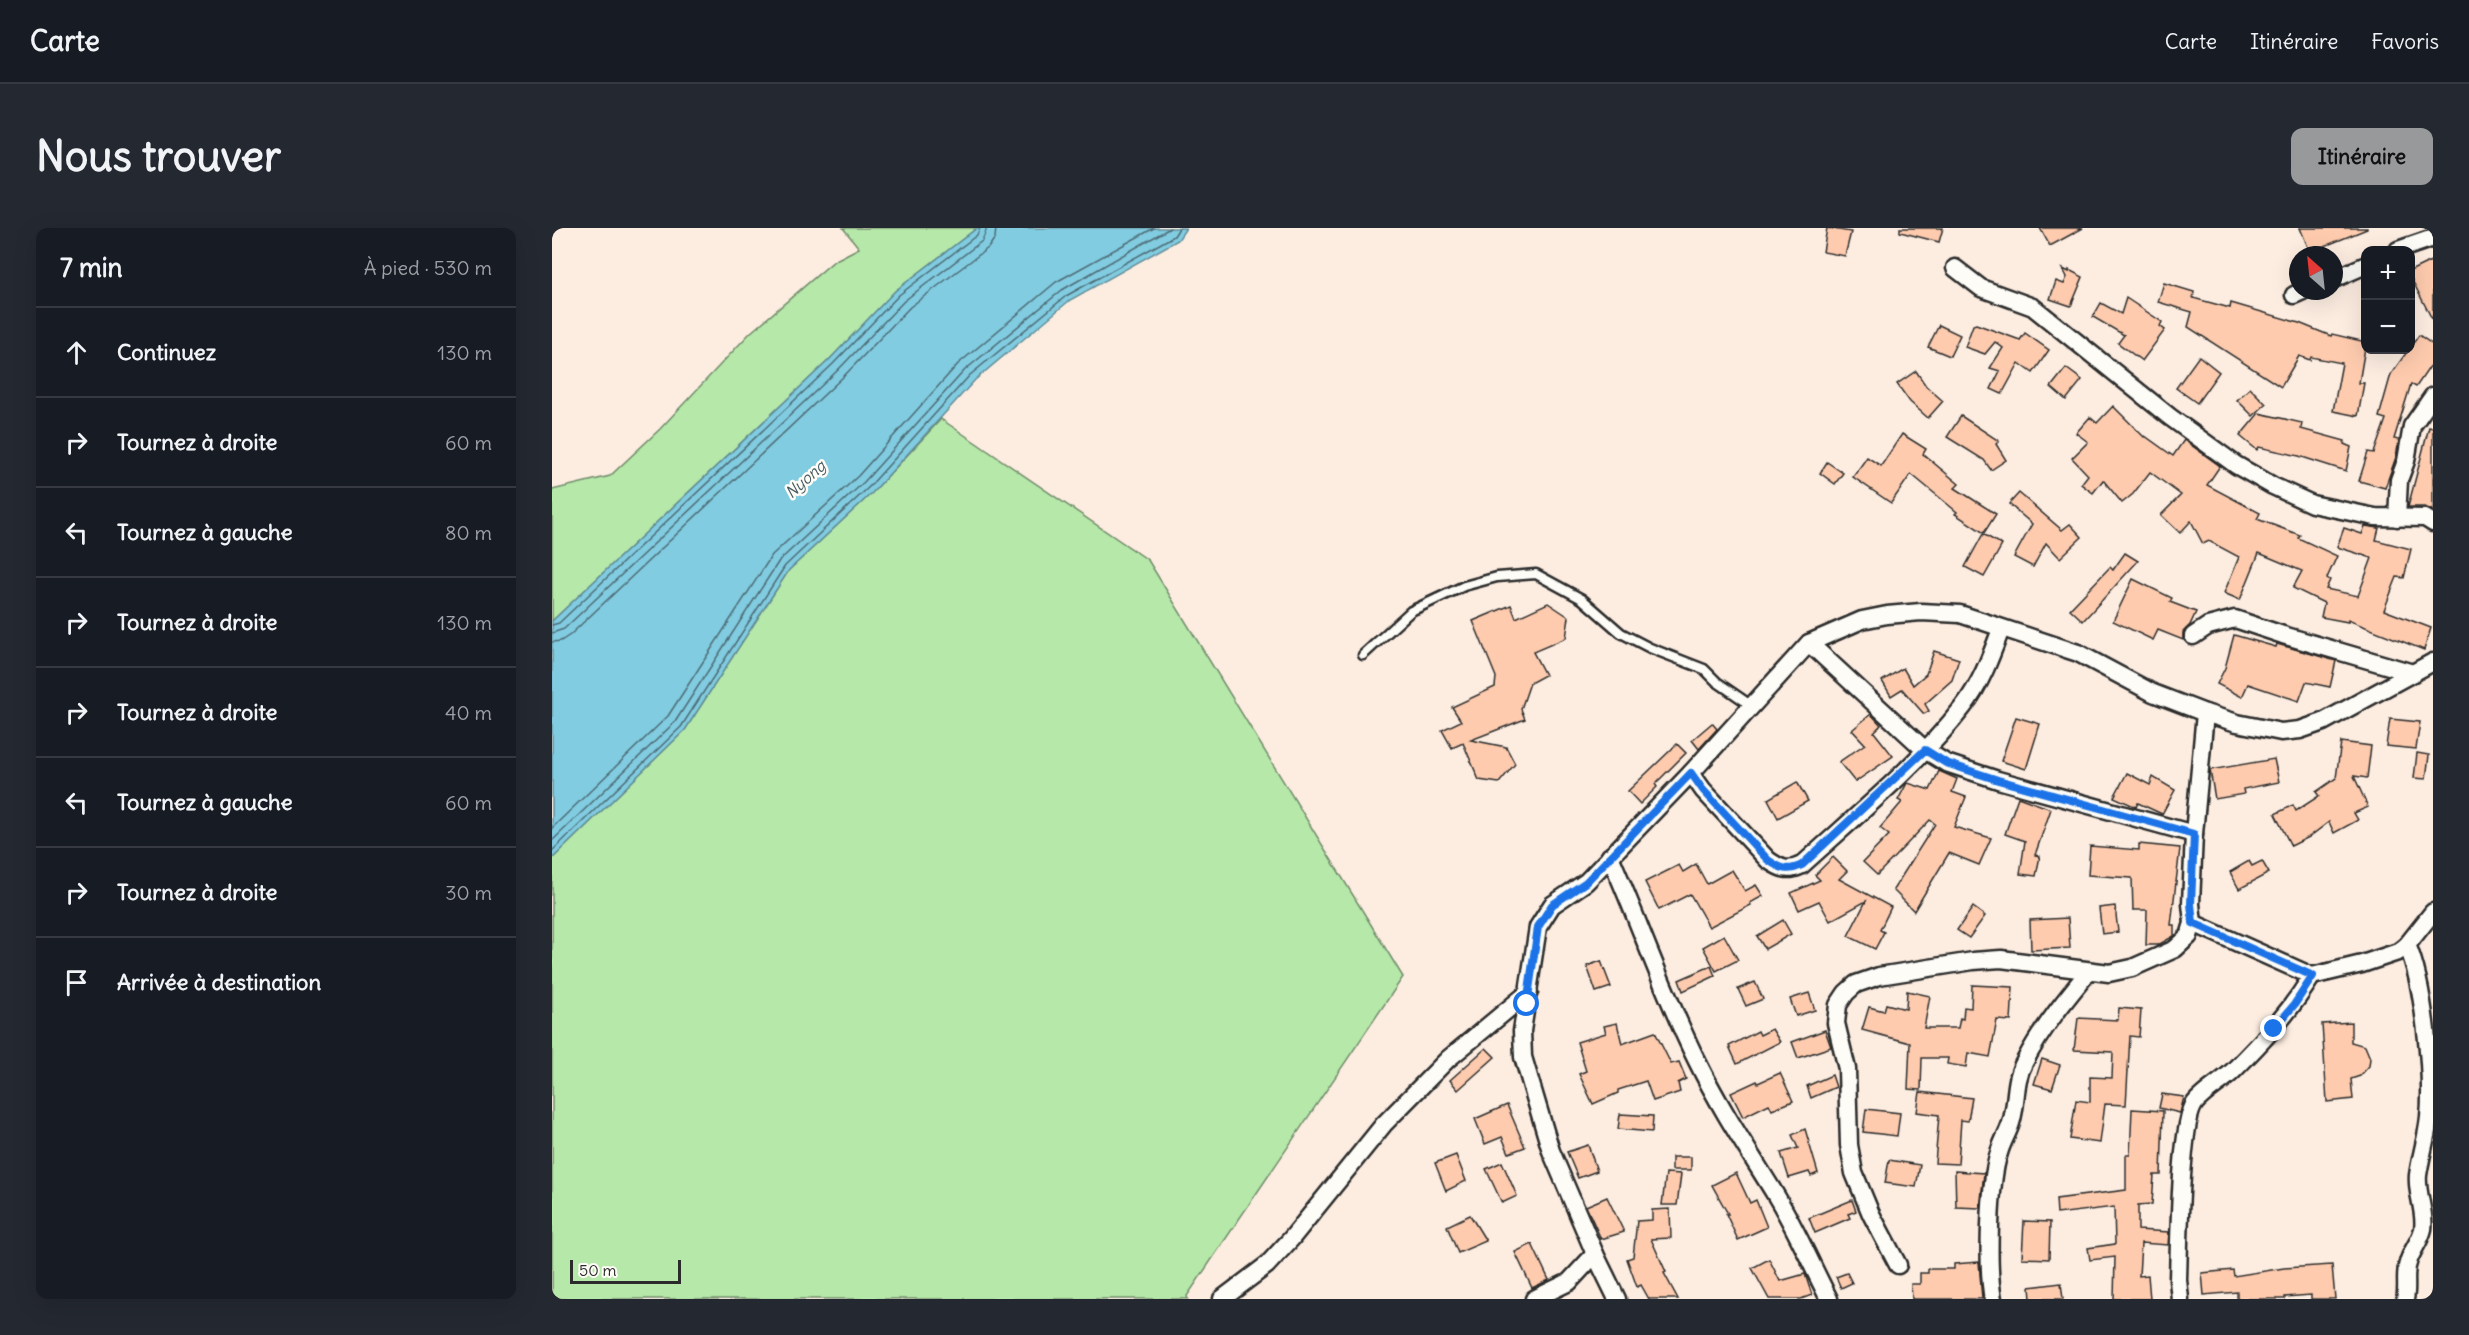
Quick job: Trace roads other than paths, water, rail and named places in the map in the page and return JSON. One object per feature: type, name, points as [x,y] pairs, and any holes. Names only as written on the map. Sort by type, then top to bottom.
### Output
[{"type":"street","points":[[2410,246],[2433,238]]},
{"type":"street","points":[[2343,275],[2361,267]]},
{"type":"street","points":[[1955,268],[1981,288],[2033,307],[2170,417],[2236,465],[2273,486],[2312,504],[2375,517],[2425,518],[2433,523]]},
{"type":"street","points":[[2397,518],[2399,480],[2406,461],[2412,426],[2433,396]]},
{"type":"street","points":[[1617,1299],[1551,1151],[1523,1057],[1522,1031],[1538,927],[1552,905],[1586,882],[1691,773],[1809,643],[1862,620],[1921,612],[1960,614],[2078,653],[2153,693],[2205,713],[2237,723],[2281,732],[2300,730],[2323,722],[2433,662]]},
{"type":"street","points":[[2193,636],[2208,626],[2235,619],[2414,673]]},
{"type":"street","points":[[1691,773],[1703,790],[1768,860],[1779,868],[1790,871],[1802,865],[1925,750],[1964,706],[1984,673],[2001,629]]},
{"type":"street","points":[[1809,643],[1925,750],[1946,763],[1998,780],[2194,834]]},
{"type":"street","points":[[1898,1265],[1871,1214],[1854,1173],[1847,1069],[1836,1023],[1838,1005],[1856,984],[1879,976],[1973,961],[2001,959],[2109,973],[2157,959],[2175,949],[2189,936],[2193,923],[2191,904],[2194,834],[2205,713]]},
{"type":"street","points":[[1610,856],[1632,905],[1676,1019],[1697,1062],[1727,1119],[1776,1196],[1829,1299]]},
{"type":"street","points":[[2193,923],[2313,976],[2398,952],[2407,945],[2433,912]]},
{"type":"street","points":[[2405,1299],[2408,1262],[2423,1228],[2418,1190],[2431,1096],[2419,986],[2413,958],[2407,945]]},
{"type":"street","points":[[1993,1299],[1990,1286],[1994,1176],[1998,1154],[2012,1122],[2016,1081],[2039,1037],[2089,971]]},
{"type":"street","points":[[2180,1299],[2179,1258],[2185,1141],[2194,1104],[2231,1073],[2281,1021],[2313,976]]},
{"type":"street","points":[[1222,1299],[1267,1265],[1384,1124],[1448,1059],[1529,992]]},
{"type":"street","points":[[1534,1299],[1569,1282],[1595,1254]]},
{"type":"lane","points":[[1363,655],[1411,611],[1442,596],[1464,586],[1497,577],[1536,574],[1582,599],[1621,633],[1650,648],[1704,669],[1717,682],[1752,706]]},
{"type":"water","name":"Nyong","points":[[977,228],[1186,228],[1178,240],[1070,300],[975,380],[873,492],[789,570],[685,730],[552,859],[552,621],[829,360],[895,291]]}]
